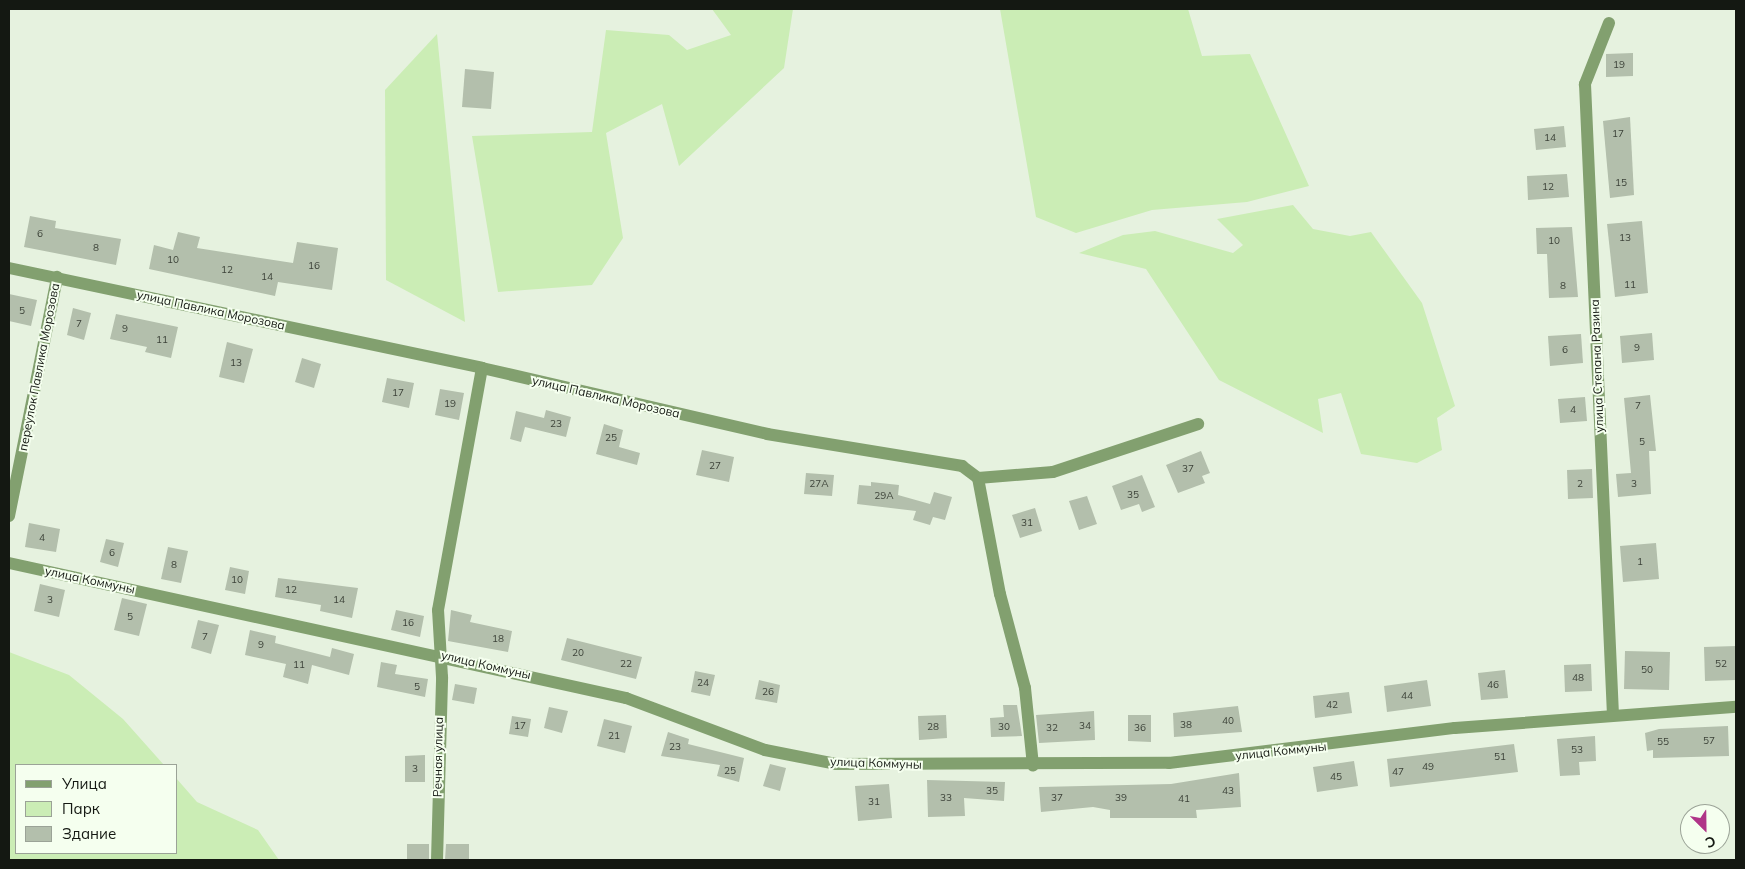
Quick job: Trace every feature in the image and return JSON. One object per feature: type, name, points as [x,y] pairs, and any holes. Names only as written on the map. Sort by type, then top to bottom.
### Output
[{"type":"street","name":"улица Степана Разина","points":[[1609,24],[1585,84],[1614,714]]},
{"type":"street","name":"улица Павлика Морозова","points":[[9,268],[482,368],[767,434],[962,466],[978,478]]},
{"type":"street","name":"переулок Павлика Морозова","points":[[9,516],[57,277]]},
{"type":"street","name":"Речная улица","points":[[437,860],[442,677],[438,654],[438,610],[482,368]]},
{"type":"street","points":[[1033,766],[1025,688],[1000,594],[978,478],[1053,472],[1198,424]]},
{"type":"street","name":"улица Коммуны","points":[[9,563],[438,654],[626,698],[765,750],[836,764],[1033,766],[1179,762],[1614,714],[1736,707]]},
{"type":"green space","points":[[712,9],[793,9],[784,68],[679,166],[662,104],[606,133],[623,238],[592,285],[498,292],[472,136],[592,132],[606,30],[669,35],[687,50],[731,35]]},
{"type":"green space","points":[[1000,9],[1188,9],[1202,56],[1250,54],[1309,186],[1247,202],[1152,210],[1076,233],[1036,217]]},
{"type":"green space","points":[[437,34],[465,322],[386,280],[385,90]]},
{"type":"green space","points":[[1293,205],[1313,229],[1350,236],[1371,232],[1422,303],[1455,406],[1437,418],[1442,450],[1417,463],[1361,454],[1341,393],[1318,399],[1323,433],[1219,380],[1146,269],[1079,253],[1123,235],[1155,231],[1233,253],[1243,245],[1217,219]]},
{"type":"green space","points":[[9,652],[69,675],[123,719],[163,764],[15,764],[15,854],[178,854],[178,780],[197,802],[258,830],[279,860],[9,860]]},
{"type":"building","points":[[1633,53],[1633,76],[1606,77],[1606,54]]},
{"type":"building","points":[[465,69],[494,72],[491,109],[462,107]]},
{"type":"building","points":[[1630,117],[1634,195],[1610,198],[1603,121]]},
{"type":"building","points":[[1564,126],[1566,147],[1536,150],[1534,129]]},
{"type":"building","points":[[1567,174],[1569,197],[1528,200],[1527,176]]},
{"type":"building","points":[[30,216],[56,221],[55,228],[121,239],[116,265],[24,247]]},
{"type":"building","points":[[1642,221],[1648,293],[1615,297],[1607,224]]},
{"type":"building","points":[[1572,227],[1578,297],[1549,298],[1547,254],[1537,254],[1536,228]]},
{"type":"building","points":[[178,232],[200,237],[197,248],[293,263],[297,242],[338,248],[332,290],[278,282],[275,296],[149,269],[154,245],[173,250]]},
{"type":"building","points":[[9,294],[37,300],[31,326],[9,321]]},
{"type":"building","points":[[73,308],[91,313],[84,340],[67,335]]},
{"type":"building","points":[[116,314],[178,327],[171,358],[145,352],[147,347],[110,339]]},
{"type":"building","points":[[1652,333],[1654,360],[1622,363],[1620,336]]},
{"type":"building","points":[[1581,334],[1583,363],[1550,366],[1548,336]]},
{"type":"building","points":[[227,342],[253,349],[244,383],[219,377]]},
{"type":"building","points":[[302,358],[321,364],[314,388],[295,382]]},
{"type":"building","points":[[387,378],[414,383],[409,408],[382,402]]},
{"type":"building","points":[[440,389],[464,393],[459,420],[435,415]]},
{"type":"building","points":[[1650,395],[1656,451],[1649,451],[1651,494],[1618,497],[1616,474],[1631,473],[1624,398]]},
{"type":"building","points":[[1585,397],[1587,421],[1560,423],[1558,399]]},
{"type":"building","points":[[546,410],[571,417],[566,437],[525,427],[521,442],[510,439],[516,411],[544,418]]},
{"type":"building","points":[[604,424],[623,430],[619,447],[640,453],[637,465],[596,454]]},
{"type":"building","points":[[702,450],[734,457],[729,482],[696,475]]},
{"type":"building","points":[[1201,451],[1210,473],[1202,476],[1205,483],[1178,493],[1166,465]]},
{"type":"building","points":[[1592,469],[1593,498],[1568,499],[1567,470]]},
{"type":"building","points":[[806,473],[834,475],[832,496],[804,494]]},
{"type":"building","points":[[1142,475],[1155,507],[1142,512],[1139,504],[1121,510],[1112,486]]},
{"type":"building","points":[[871,482],[899,485],[898,495],[930,504],[934,492],[952,497],[945,520],[933,517],[930,525],[913,520],[916,511],[857,504],[859,485],[871,486]]},
{"type":"building","points":[[1087,496],[1097,524],[1079,530],[1069,501]]},
{"type":"building","points":[[1035,508],[1042,531],[1020,538],[1012,515]]},
{"type":"building","points":[[29,523],[60,529],[56,552],[25,547]]},
{"type":"building","points":[[106,539],[124,543],[118,567],[100,562]]},
{"type":"building","points":[[1656,543],[1659,579],[1623,582],[1620,546]]},
{"type":"building","points":[[168,547],[188,551],[181,583],[161,579]]},
{"type":"building","points":[[230,567],[249,571],[245,594],[225,590]]},
{"type":"building","points":[[278,578],[358,588],[352,618],[320,611],[321,605],[275,597]]},
{"type":"building","points":[[40,584],[65,590],[59,617],[34,611]]},
{"type":"building","points":[[122,598],[147,604],[139,636],[114,630]]},
{"type":"building","points":[[396,610],[424,616],[420,637],[391,630]]},
{"type":"building","points":[[451,610],[472,615],[470,622],[512,631],[508,652],[448,641]]},
{"type":"building","points":[[198,620],[219,625],[211,654],[191,648]]},
{"type":"building","points":[[250,630],[276,636],[275,643],[330,657],[332,648],[354,654],[349,675],[312,665],[308,684],[283,677],[286,664],[245,655]]},
{"type":"building","points":[[567,638],[642,657],[636,679],[561,660]]},
{"type":"building","points":[[1736,646],[1736,680],[1705,681],[1704,647]]},
{"type":"building","points":[[1625,651],[1670,652],[1669,690],[1624,689]]},
{"type":"building","points":[[381,662],[397,665],[395,674],[428,679],[425,697],[377,687]]},
{"type":"building","points":[[1591,664],[1592,691],[1565,692],[1564,665]]},
{"type":"building","points":[[1505,670],[1508,698],[1481,700],[1478,673]]},
{"type":"building","points":[[695,671],[715,675],[710,696],[691,692]]},
{"type":"building","points":[[759,680],[780,685],[777,703],[755,699]]},
{"type":"building","points":[[1427,680],[1431,706],[1387,712],[1384,686]]},
{"type":"building","points":[[455,684],[477,688],[474,704],[452,700]]},
{"type":"building","points":[[1349,692],[1352,713],[1315,718],[1313,696]]},
{"type":"building","points":[[1003,705],[1017,705],[1022,736],[991,737],[990,718],[1004,717]]},
{"type":"building","points":[[1238,706],[1242,732],[1174,737],[1173,713]]},
{"type":"building","points":[[549,707],[568,711],[562,733],[544,728]]},
{"type":"building","points":[[1094,711],[1095,740],[1039,743],[1036,715]]},
{"type":"building","points":[[946,715],[947,738],[919,740],[918,716]]},
{"type":"building","points":[[1128,715],[1151,715],[1151,742],[1128,741]]},
{"type":"building","points":[[512,716],[531,719],[528,737],[509,734]]},
{"type":"building","points":[[604,719],[632,726],[625,753],[597,746]]},
{"type":"building","points":[[1728,726],[1729,756],[1653,758],[1653,750],[1647,751],[1645,733],[1659,729]]},
{"type":"building","points":[[668,732],[689,739],[688,744],[744,758],[739,782],[717,776],[720,765],[661,756]]},
{"type":"building","points":[[1595,736],[1596,761],[1579,762],[1580,775],[1560,776],[1557,739]]},
{"type":"building","points":[[1514,744],[1518,772],[1390,787],[1387,759]]},
{"type":"building","points":[[425,755],[425,782],[405,782],[405,756]]},
{"type":"building","points":[[1354,761],[1358,786],[1317,792],[1313,767]]},
{"type":"building","points":[[770,764],[786,768],[780,791],[763,786]]},
{"type":"building","points":[[1239,773],[1241,807],[1196,810],[1197,818],[1110,818],[1110,810],[1093,807],[1041,812],[1039,787],[1171,784]]},
{"type":"building","points":[[927,780],[1005,782],[1004,801],[964,798],[965,816],[928,817]]},
{"type":"building","points":[[889,784],[892,818],[858,821],[855,786]]},
{"type":"building","points":[[407,844],[429,844],[429,860],[407,860]]},
{"type":"building","points":[[446,844],[469,844],[469,860],[445,860]]}]
